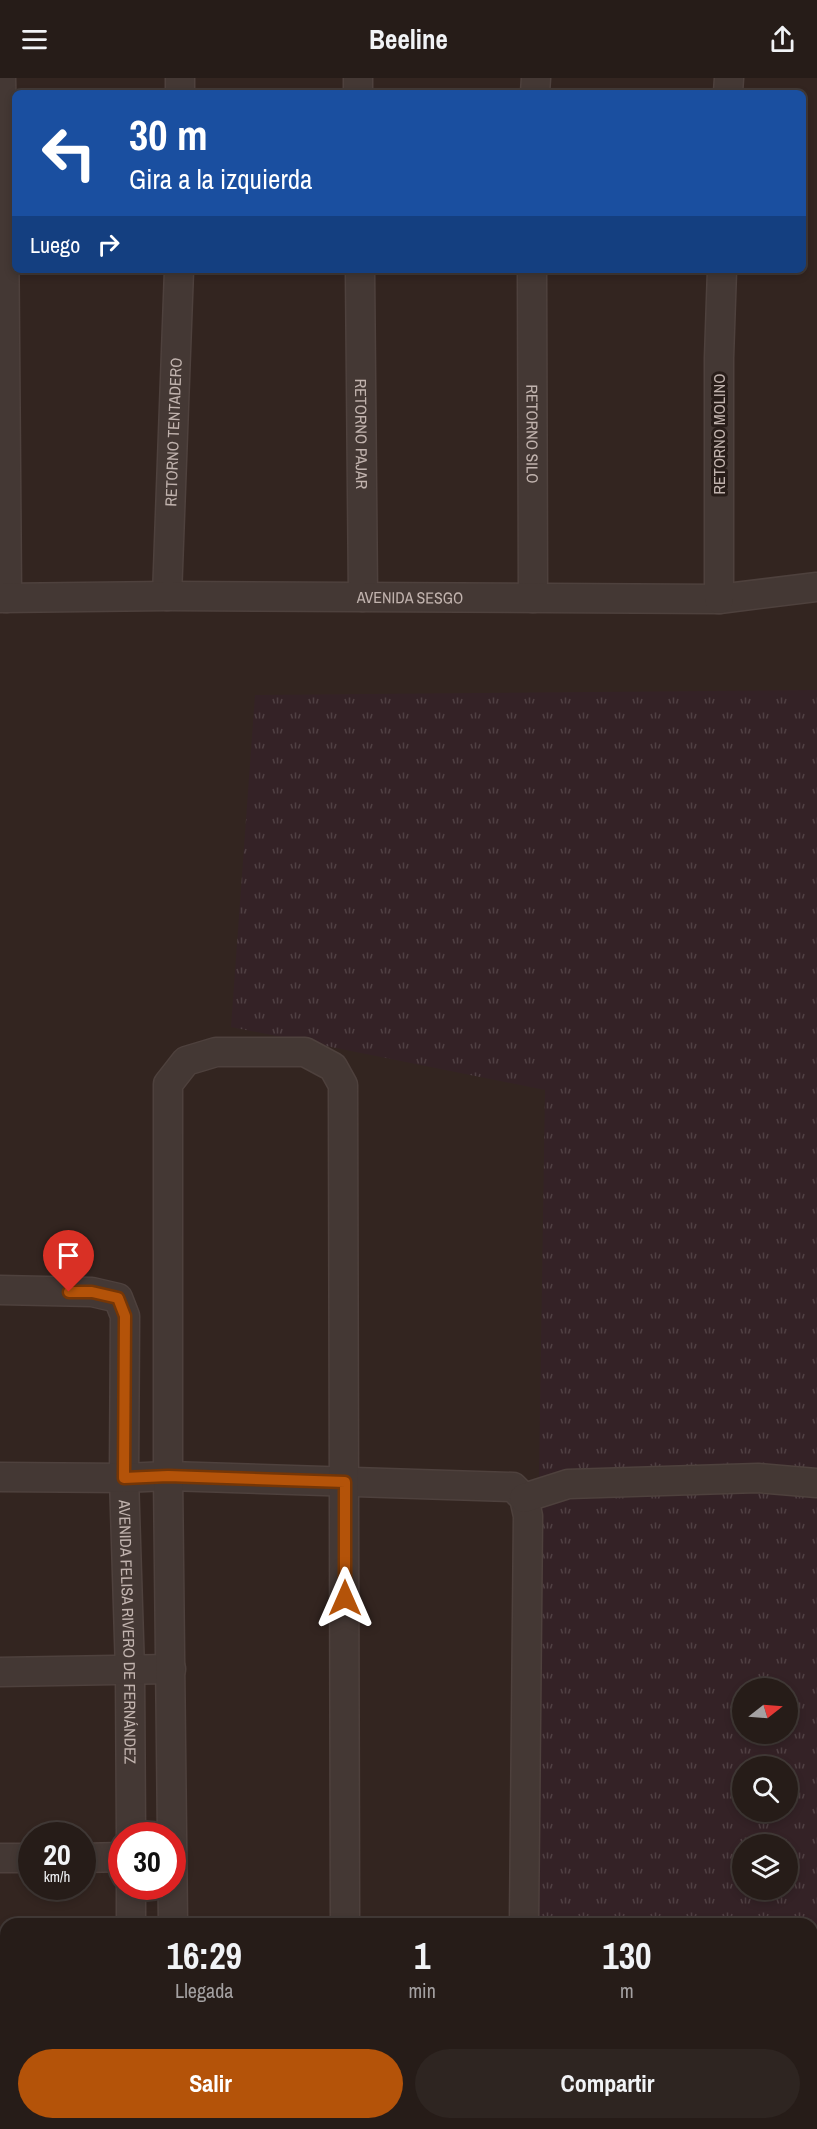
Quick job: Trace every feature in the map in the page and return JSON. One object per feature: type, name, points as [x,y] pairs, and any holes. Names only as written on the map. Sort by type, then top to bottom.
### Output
[{"type":"street","points":[[1,78],[4,216],[3,598]]},
{"type":"street","name":"RETORNO TENTADERO","points":[[167,596],[179,273]]},
{"type":"street","name":"RETORNO PAJAR","points":[[360,273],[363,597]]},
{"type":"street","name":"RETORNO SILO","points":[[532,273],[533,598]]},
{"type":"street","name":"RETORNO MOLINO","points":[[719,599],[719,358],[722,273]]},
{"type":"street","name":"AVENIDA SESGO","points":[[3,598],[167,596],[719,599],[817,587]]},
{"type":"street","points":[[173,1822],[168,1476],[168,1084],[186,1061],[216,1052],[305,1052],[333,1067],[343,1085],[345,1918]]},
{"type":"street","name":"AVENIDA FELISA RIVERO DE FERNÁNDEZ","points":[[0,1290],[92,1292],[118,1298],[125,1316],[124,1478],[130,1671],[131,1822]]},
{"type":"street","points":[[0,1477],[168,1476],[513,1487],[524,1498],[528,1516],[524,1918]]},
{"type":"street","points":[[524,1498],[568,1484],[758,1478],[817,1483]]},
{"type":"street","points":[[0,1672],[171,1669]]},
{"type":"street","points":[[0,1858],[18,1858]]},
{"type":"street","points":[[131,1900],[131,1918]]},
{"type":"street","points":[[173,1900],[173,1918]]},
{"type":"green space","points":[[817,690],[817,1918],[532,1918],[545,1090],[231,1027],[255,695]]},
{"type":"route","points":[[69,1292],[92,1292],[118,1298],[125,1316],[124,1478],[168,1476],[345,1482],[345,1598]]}]
